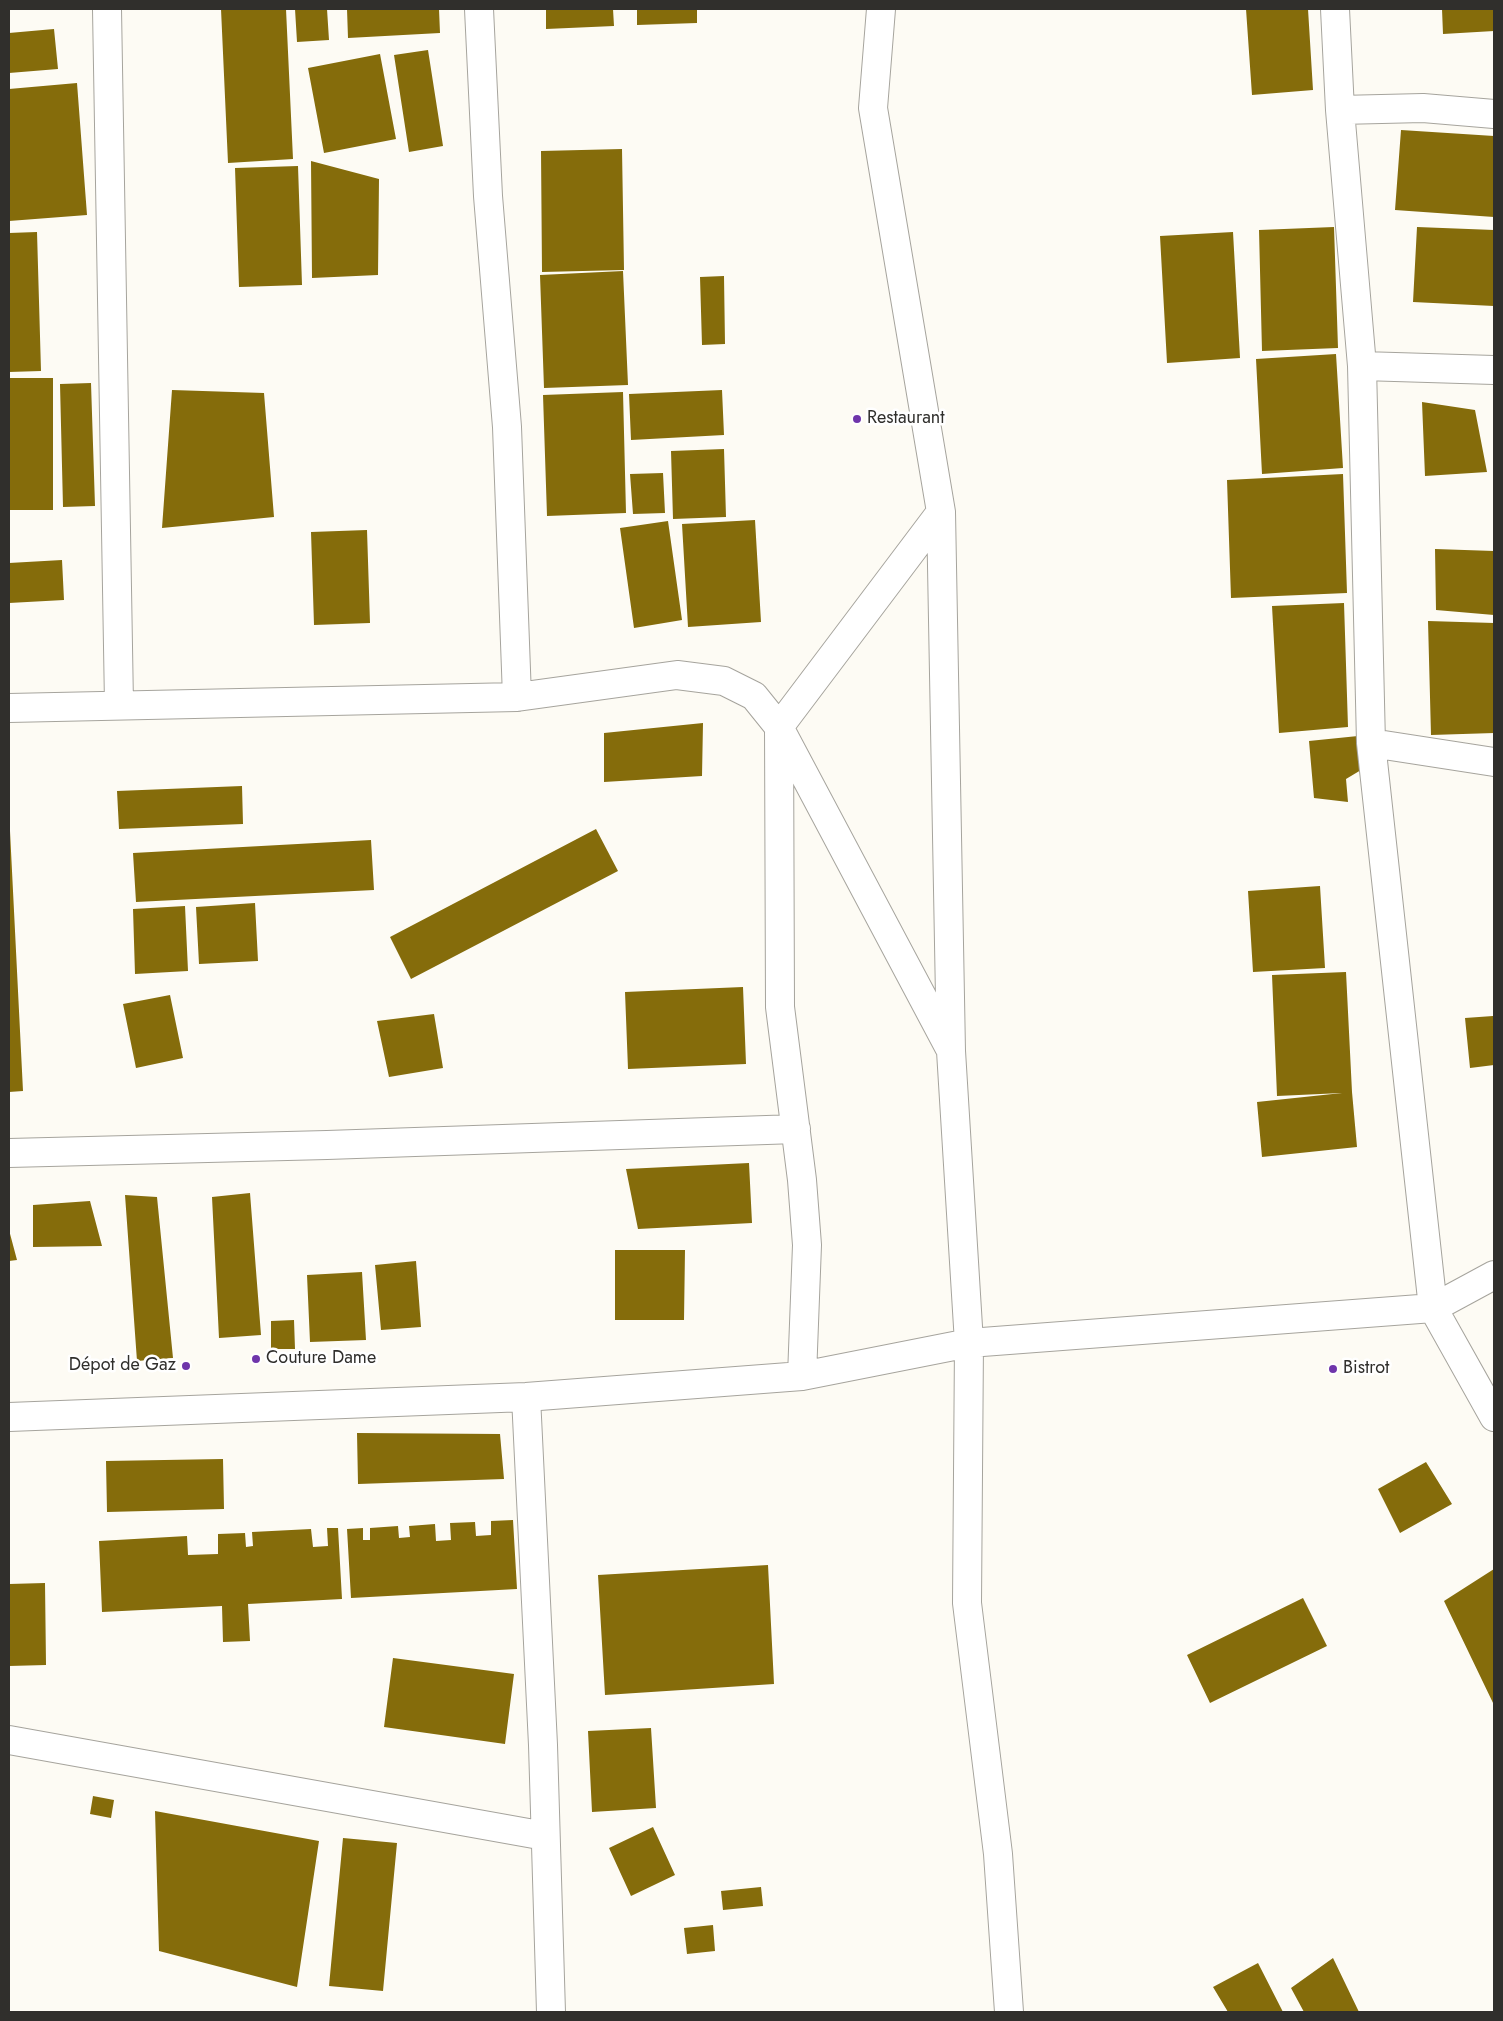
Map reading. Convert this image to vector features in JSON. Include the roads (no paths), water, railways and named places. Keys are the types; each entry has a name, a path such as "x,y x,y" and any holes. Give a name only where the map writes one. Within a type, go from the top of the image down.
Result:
{"street":[{"path":"107,9 118,704"},
{"path":"479,9 488,196 507,427 517,697"},
{"path":"881,9 873,108 941,512 951,1051 968,1342 967,1603 998,1854 1010,2012"},
{"path":"1335,9 1340,110 1362,366 1371,743 1433,1308 1494,1417"},
{"path":"1340,110 1423,108 1494,114"},
{"path":"1362,366 1494,370"},
{"path":"802,1376 807,1245 802,1180 780,1007 779,728 941,512"},
{"path":"9,708 118,704 517,697 677,675 724,681 754,696 779,728 951,1051"},
{"path":"1371,743 1494,762"},
{"path":"9,1153 796,1130"},
{"path":"9,1417 526,1397 802,1376 968,1342 1433,1308 1494,1275"},
{"path":"526,1397 543,1745 551,2012"},
{"path":"9,1740 545,1836"}],"place":[{"name":"Restaurant","path":"857,419"},
{"name":"Couture Dame","path":"256,1359"},
{"name":"Dépot de Gaz","path":"186,1366"},
{"name":"Bistrot","path":"1333,1369"}]}
